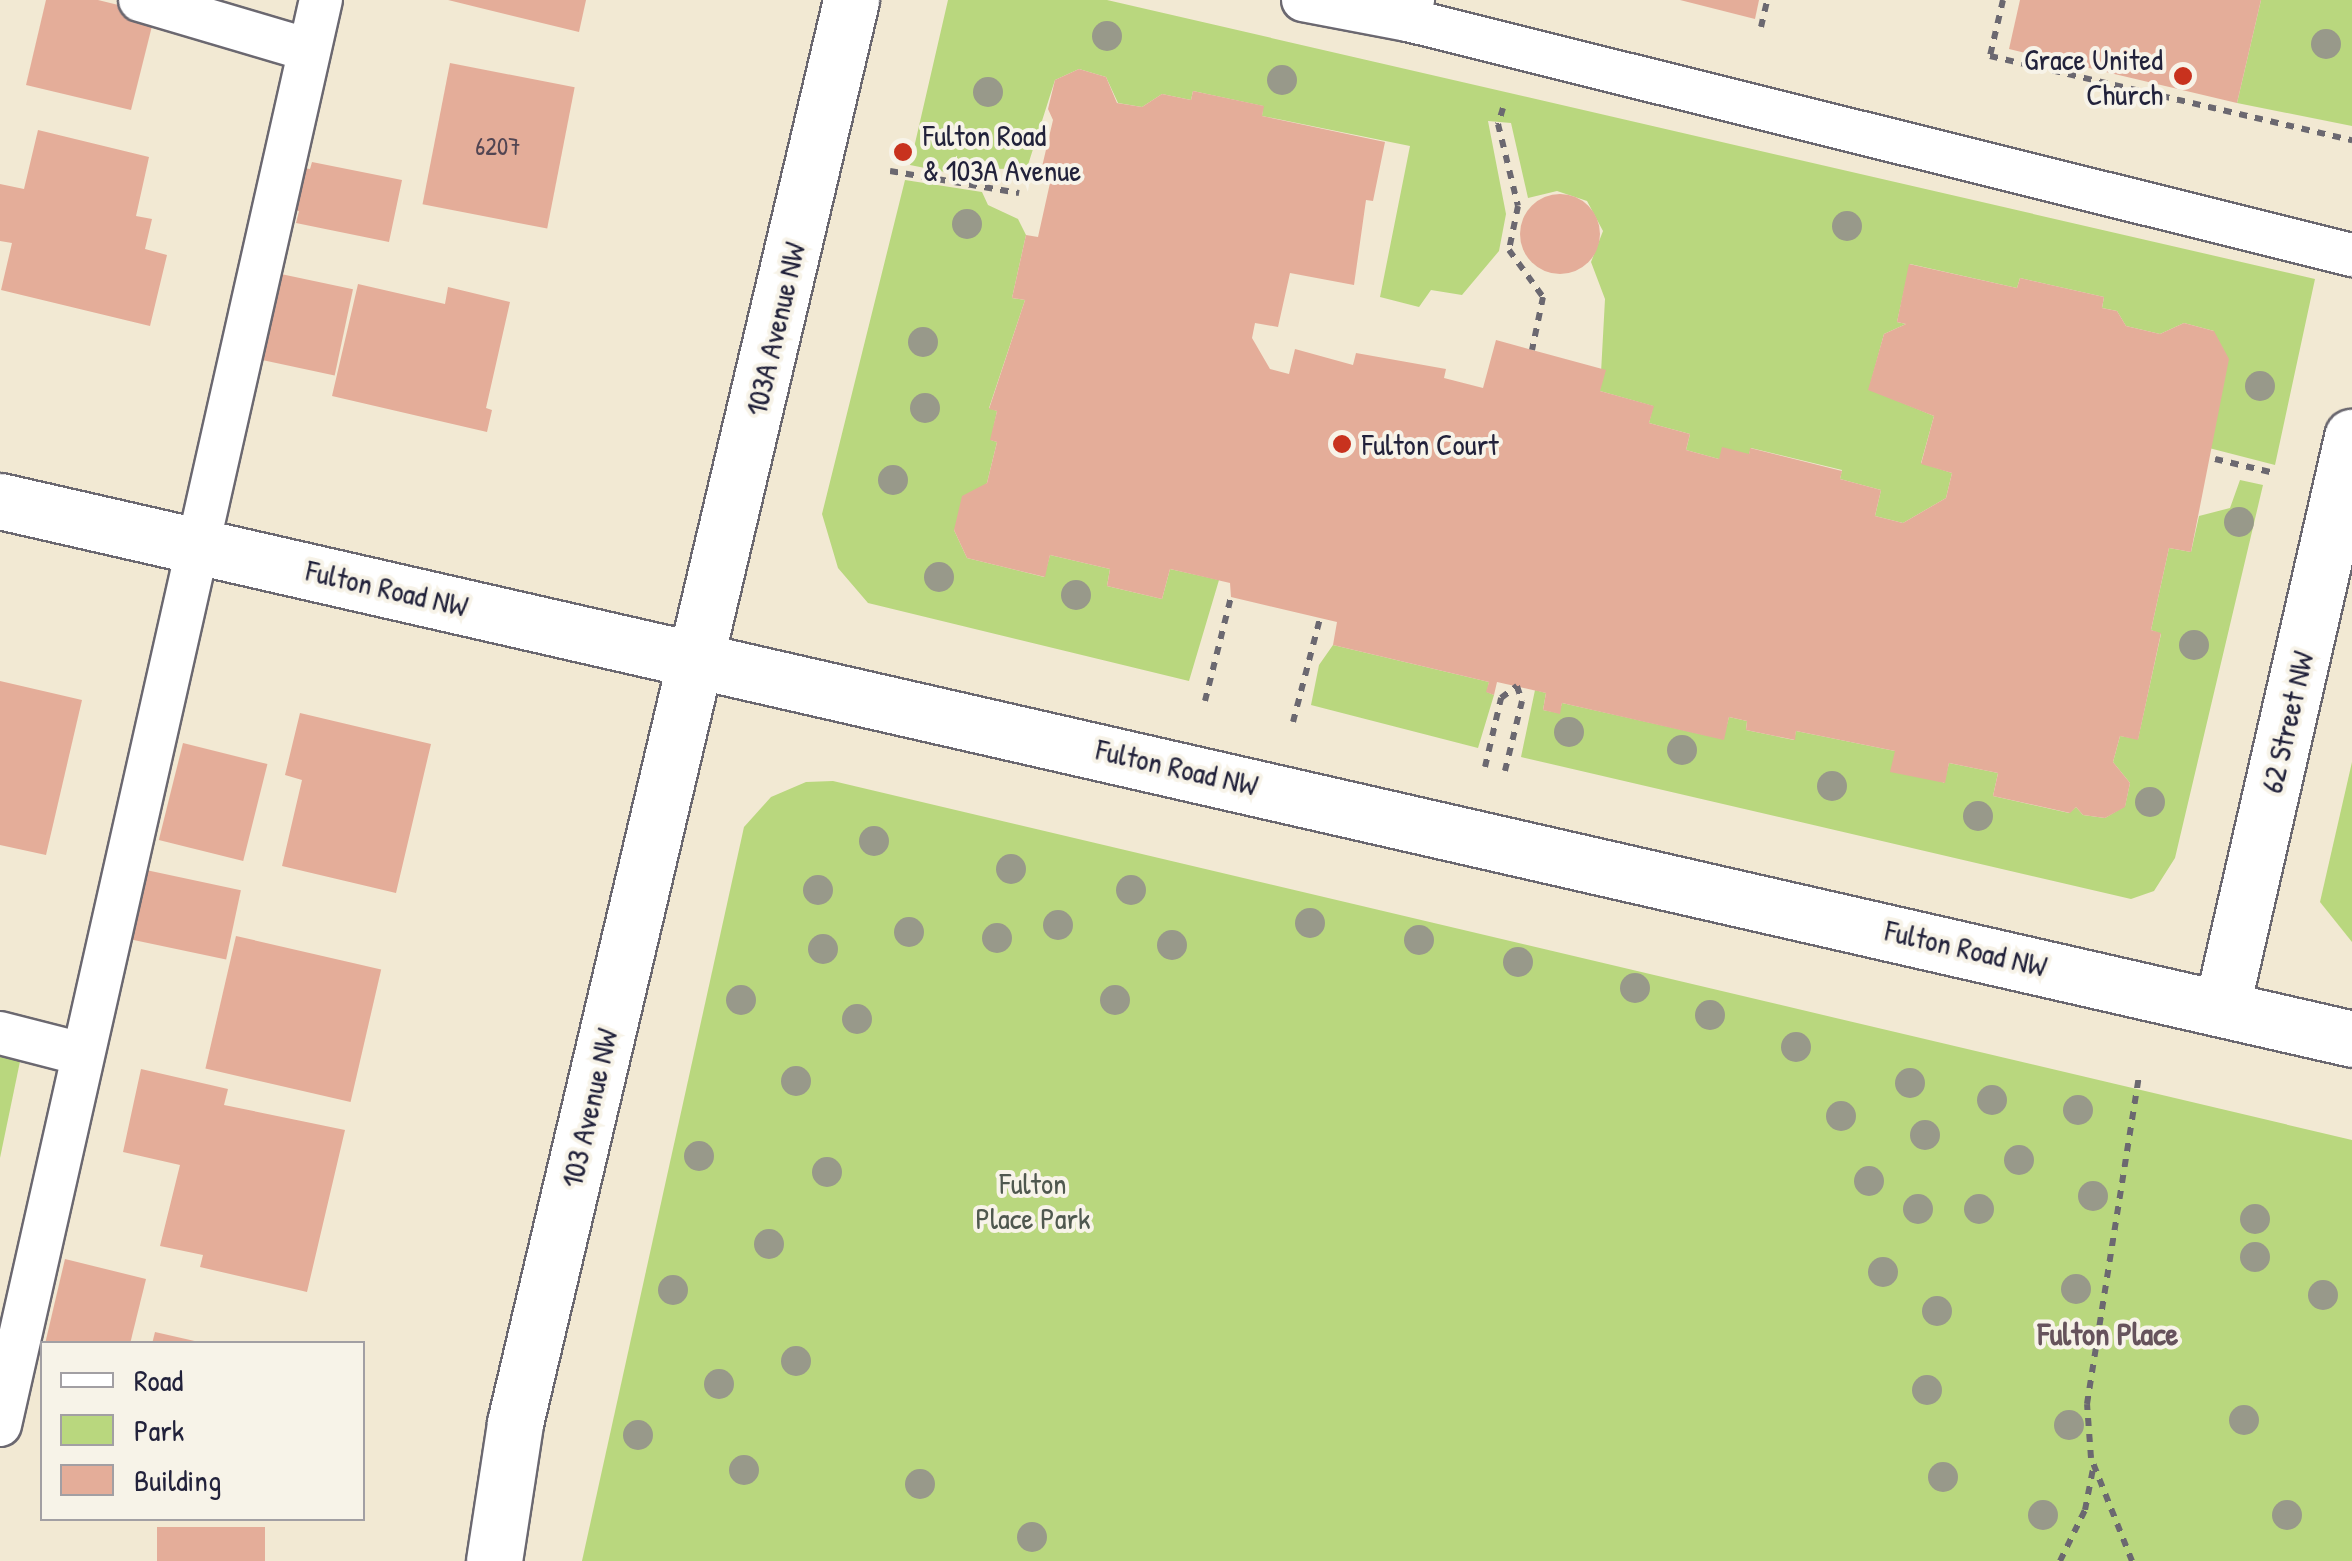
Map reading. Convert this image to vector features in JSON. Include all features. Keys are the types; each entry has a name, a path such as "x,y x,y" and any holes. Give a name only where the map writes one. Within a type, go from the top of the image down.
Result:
{"street":[{"name":"103A Avenue NW","path":"695,658 851,0"},
{"name":"62 Street NW","path":"2222,1006 2352,437"},
{"name":"Fulton Road NW","path":"0,501 2222,1006 2352,1040"},
{"name":"103 Avenue NW","path":"494,1561 515,1423 695,658"}],"lane":[{"path":"140,0 310,50"},
{"path":"0,1425 82,1054 202,547 321,0"},
{"path":"1302,0 1410,10 2352,255"},
{"path":"0,1033 82,1054"}],"path":[{"path":"1761,27 1767,0"},
{"path":"2003,0 1990,56 2352,140"},
{"path":"1508,92 1498,124 1518,206 1508,250 1543,298 1532,350"},
{"path":"890,171 1019,193"},
{"path":"2215,459 2280,474"},
{"path":"1205,702 1230,597"},
{"path":"1293,722 1320,618"},
{"path":"1485,766 1502,698 1517,686 1522,700 1505,771"},
{"path":"2132,1561 2094,1468 2087,1404 2139,1074"},
{"path":"2060,1561 2085,1510 2094,1468"}],"green space":[{"path":"948,0 1107,0 2315,279 2275,465 2209,448 2214,331 2184,323 2160,334 2126,326 2117,311 2102,308 2104,297 2020,278 2017,288 1910,264 1897,322 1906,324 1884,334 1869,389 1934,416 1921,463 1952,473 1946,498 1903,523 1875,516 1881,490 1840,479 1842,470 1751,448 1749,454 1719,459 1686,450 1690,434 1649,423 1653,406 1600,391 1605,299 1591,262 1603,231 1587,201 1557,191 1528,198 1511,123 1488,121 1506,214 1499,251 1462,295 1431,290 1419,307 1380,297 1410,146 1262,116 1263,106 1193,91 1191,100 1162,94 1142,107 1118,103 1106,77 1079,69 1055,80 1027,168 996,169 985,180 910,165"},
{"path":"2261,0 2352,0 2352,126 2237,103"},
{"path":"905,180 982,192 988,205 1018,219 1026,235 1012,298 1025,300 989,408 997,411 991,440 997,442 987,483 954,530 967,558 1044,577 1050,555 1110,569 1107,586 1162,599 1170,569 1219,580 1189,681 868,603 838,568 822,514"},
{"path":"2240,480 2263,485 2175,858 2154,891 2131,899 1521,757 1535,690 1546,693 1543,710 1559,713 1562,703 1723,739 1729,717 1747,721 1746,730 1794,740 1796,731 1895,751 1944,783 1949,763 1998,773 1993,796 2069,813 2076,807 2083,815 2105,818 2125,806 2130,783 2113,762 2120,736 2138,739 2161,634 2151,630 2169,548 2191,552 2199,516 2230,508"},
{"path":"1333,645 1489,682 1487,692 1494,695 1478,748 1311,705 1319,665"},
{"path":"2352,762 2352,942 2320,902"},
{"name":"Fulton Place Park","path":"833,781 2352,1140 2352,1561 582,1561 744,827 771,797 806,782"},
{"path":"0,1040 23,1047 0,1158"}],"building":[{"path":"46,0 98,0 155,14 131,110 26,85"},
{"path":"448,0 586,0 579,32"},
{"path":"1680,0 1759,0 1755,19"},
{"name":"Grace United Church","path":"2020,0 2261,0 2237,103 2009,49"},
{"path":"450,63 575,87 547,229 423,204"},
{"name":"Fulton Court","path":"1079,69 1106,77 1117,103 1142,107 1162,94 1191,100 1193,91 1264,106 1262,116 1385,142 1373,201 1366,200 1354,285 1290,273 1278,327 1255,323 1252,338 1270,369 1289,374 1295,349 1353,365 1356,353 1446,369 1444,378 1483,388 1496,340 1606,370 1600,391 1654,406 1649,423 1690,434 1686,450 1719,459 1722,447 1749,454 1750,448 1842,471 1840,479 1881,490 1875,516 1903,523 1946,498 1952,473 1921,464 1934,416 1868,390 1884,334 1906,324 1897,322 1909,264 2017,288 2020,278 2104,297 2102,308 2117,311 2126,326 2160,334 2184,323 2214,331 2229,359 2191,552 2169,548 2151,630 2161,633 2138,740 2120,736 2113,762 2130,783 2125,807 2105,818 2083,815 2076,807 2070,813 1993,796 1998,773 1949,763 1945,783 1890,772 1895,751 1796,731 1795,740 1746,730 1747,721 1729,717 1724,740 1562,703 1560,714 1543,710 1546,693 1497,682 1494,695 1486,692 1489,682 1333,645 1337,622 1231,597 1230,583 1170,569 1162,599 1107,586 1110,569 1050,555 1045,577 967,558 954,530 962,496 987,483 997,442 990,440 997,411 989,409 1025,300 1012,298 1026,235 1038,237 1052,174 1041,171 1053,120 1048,109 1055,80"},
{"path":"38,130 149,157 136,216 152,219 145,249 167,255 150,326 1,290 12,243 0,241 0,184 24,189"},
{"path":"312,162 402,180 389,242 296,223 299,211 283,208 292,166 310,169"},
{"path":"1552,194 1568,194 1589,205 1600,234 1589,263 1568,274 1552,274 1538,268 1526,256 1520,242 1520,226 1526,212 1538,200"},
{"path":"262,270 353,289 335,375 244,356"},
{"path":"358,284 445,304 448,287 510,302 486,408 492,410 487,432 332,396"},
{"path":"0,681 82,700 46,855 0,845"},
{"path":"300,713 431,744 396,893 282,866 302,780 285,775"},
{"path":"183,743 267,764 243,861 159,840"},
{"path":"146,870 241,890 226,960 131,939"},
{"path":"236,936 381,970 351,1102 205,1069"},
{"path":"141,1069 228,1089 224,1105 345,1130 307,1292 200,1267 203,1255 160,1246 180,1165 123,1152"},
{"path":"65,1259 146,1279 131,1341 46,1341"},
{"path":"155,1332 195,1341 153,1341"},
{"path":"157,1527 265,1527 265,1561 157,1561"}],"place":[{"name":"Grace United Church","path":"2183,76"},
{"name":"Fulton Road & 103A Avenue","path":"903,152"},
{"name":"Fulton Court","path":"1342,444"}],"district":[{"name":"Fulton Place","path":"2108,1334"}]}
